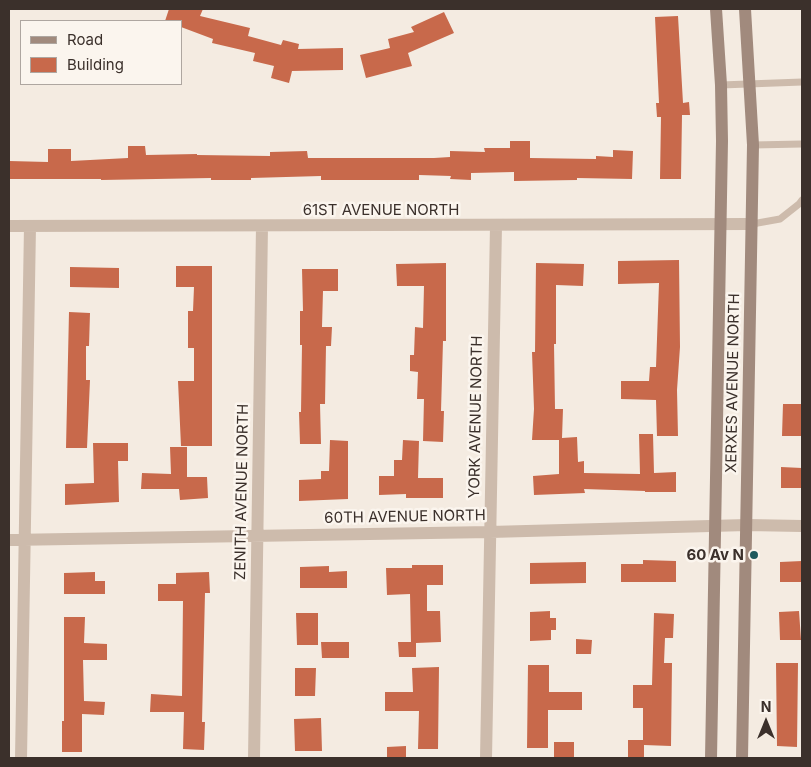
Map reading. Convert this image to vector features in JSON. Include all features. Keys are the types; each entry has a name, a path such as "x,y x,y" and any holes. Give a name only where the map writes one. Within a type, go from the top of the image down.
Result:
{"street":[{"name":"XERXES AVENUE NORTH","path":"711,758 722,141 721,84 716,9"},
{"name":"XERXES AVENUE NORTH","path":"742,758 753,145 746,9"},
{"name":"61ST AVENUE NORTH","path":"9,226 752,224"},
{"path":"21,758 30,226"},
{"name":"ZENITH AVENUE NORTH","path":"254,758 262,226"},
{"name":"YORK AVENUE NORTH","path":"486,758 496,226"},
{"name":"60TH AVENUE NORTH","path":"9,540 490,532 747,525 802,526"}],"lane":[{"path":"721,84 802,82"},
{"path":"753,145 802,144"},
{"path":"752,224 780,219 802,200"}],"building":[{"path":"169,9 203,9 200,16 250,28 248,36 281,45 283,40 299,44 298,49 343,48 343,70 292,71 289,83 271,78 274,66 253,61 255,53 212,43 213,39 182,27 182,20 165,20"},
{"path":"444,12 454,33 408,53 412,66 366,78 360,55 390,48 388,39 414,32 411,27"},
{"path":"678,16 683,103 689,102 690,115 682,115 681,179 660,179 661,117 657,117 656,103 659,103 655,17"},
{"path":"510,141 530,141 530,158 596,159 596,156 613,157 613,150 633,151 632,179 577,178 577,180 514,181 514,172 471,173 471,180 450,179 451,176 419,175 419,180 321,180 321,176 251,178 251,180 211,180 211,178 9,179 9,161 48,162 48,149 71,149 71,161 128,158 128,146 145,146 146,155 270,156 270,152 307,151 308,158 434,158 450,157 450,151 485,152 484,148 510,148"},
{"path":"679,260 678,436 657,436 656,400 621,399 621,381 649,381 650,367 656,367 659,283 618,284 618,261"},
{"path":"446,263 446,341 443,341 441,411 444,411 443,442 423,441 424,399 417,399 418,372 410,371 410,355 414,355 415,327 423,328 424,286 397,286 396,264"},
{"path":"536,263 584,264 583,286 556,285 556,344 554,344 555,409 563,409 562,438 577,437 578,462 584,461 584,473 640,474 639,434 653,434 654,473 676,472 676,492 584,489 585,493 534,495 533,476 559,474 559,440 532,440 534,409 532,352 535,352"},
{"path":"176,266 212,266 212,446 181,446 178,381 194,381 194,348 188,348 188,311 193,311 194,287 176,287"},
{"path":"70,267 119,268 119,288 70,287"},
{"path":"302,269 338,269 338,291 323,291 322,327 332,327 331,346 326,346 325,404 320,404 321,444 300,444 299,412 301,412 302,345 300,345 300,311 303,311"},
{"path":"69,312 90,313 89,346 86,346 86,380 90,380 87,448 66,448"},
{"path":"783,404 802,404 802,436 782,436"},
{"path":"330,440 348,441 348,499 299,501 299,480 321,479 321,471 329,471"},
{"path":"403,440 419,441 418,478 443,478 443,498 406,498 406,494 379,495 379,476 394,476 394,460 402,460"},
{"path":"93,443 128,443 128,461 118,461 119,502 65,505 65,484 94,483"},
{"path":"170,447 187,447 187,477 207,477 208,498 180,500 179,489 141,489 142,473 171,474"},
{"path":"781,467 802,468 802,488 781,488"},
{"path":"643,560 676,561 676,582 621,582 621,564 643,564"},
{"path":"802,561 802,582 780,582 780,562"},
{"path":"586,562 586,583 530,584 530,563"},
{"path":"412,565 443,565 443,585 427,585 427,611 440,611 441,642 416,643 416,657 399,657 398,642 411,642 410,594 387,595 386,568 412,568"},
{"path":"329,566 329,572 347,571 347,588 300,588 300,567"},
{"path":"95,572 95,581 105,581 105,594 64,594 64,573"},
{"path":"209,572 210,593 205,593 202,722 205,722 204,750 183,749 184,712 150,712 151,694 182,696 183,601 158,601 158,584 176,584 176,573"},
{"path":"550,611 550,618 556,618 556,630 551,630 551,640 530,641 530,612"},
{"path":"799,611 801,640 780,640 779,612"},
{"path":"296,613 318,613 318,645 297,645"},
{"path":"654,613 674,614 673,638 665,638 664,663 672,663 671,746 644,745 644,758 628,758 628,740 643,740 643,708 633,708 633,685 652,685"},
{"path":"64,617 85,617 84,643 107,644 107,660 83,660 84,701 105,702 104,715 82,714 82,752 62,752 62,721 64,721"},
{"path":"576,639 592,640 591,654 576,654"},
{"path":"321,642 349,642 349,658 322,658"},
{"path":"776,663 798,663 797,747 777,746"},
{"path":"528,665 549,665 549,692 582,692 582,710 548,710 548,748 527,748"},
{"path":"439,667 438,749 418,749 419,711 385,711 385,692 413,692 412,668"},
{"path":"295,668 316,668 315,696 295,696"},
{"path":"321,718 322,751 295,751 294,719"},
{"path":"554,742 574,742 574,758 554,758"},
{"path":"406,746 406,758 387,758 387,747"}],"place":[{"name":"60 Av N","path":"754,555"}]}
